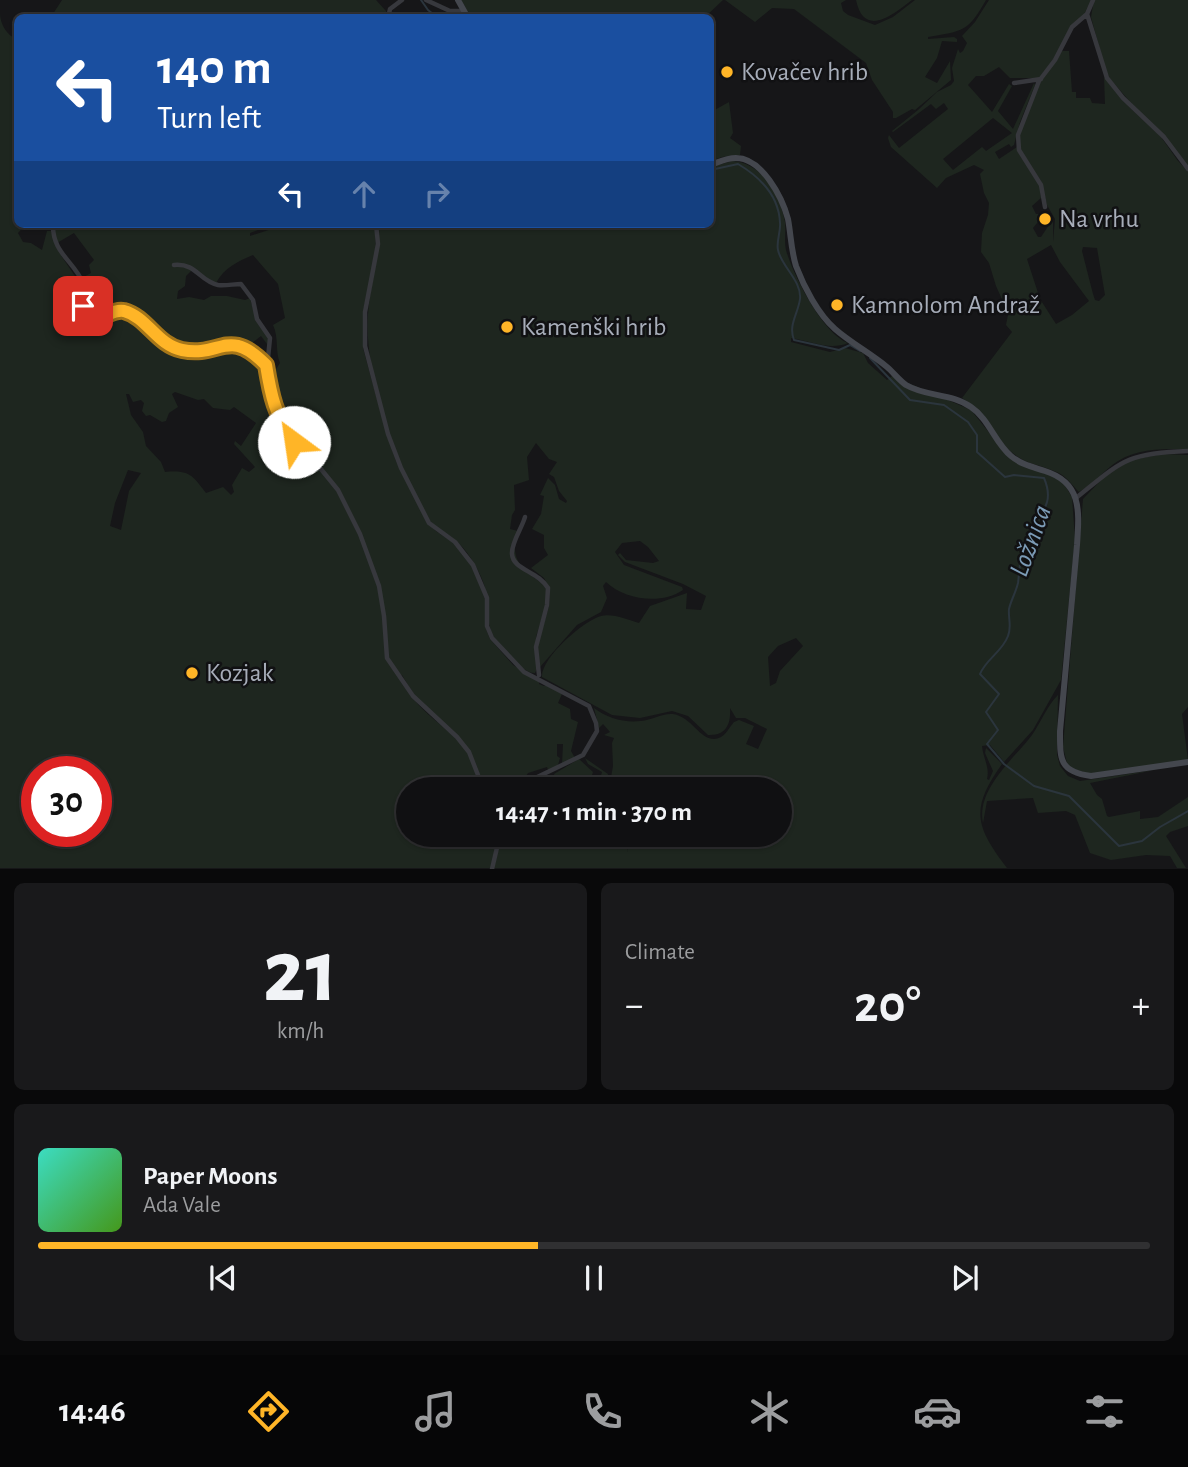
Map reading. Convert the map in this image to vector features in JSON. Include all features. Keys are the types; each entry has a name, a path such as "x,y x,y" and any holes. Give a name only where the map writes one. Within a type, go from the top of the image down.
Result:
{"street":[{"path":"389,14 395,4 402,0"},
{"path":"426,0 450,11 463,10"},
{"path":"458,0 466,14"},
{"path":"1045,207 1041,185 1019,150 1020,126 1041,79 1055,60 1072,27 1087,14 1093,0"},
{"path":"1087,14 1107,78 1123,98 1164,137 1188,169"},
{"path":"1014,83 1041,79"},
{"path":"714,163 739,158 751,163 772,182 788,219 797,267 814,300 832,326 907,385 951,398 973,408 1009,455 1021,463 1057,475 1069,485 1076,498 1079,514 1063,685 1060,758 1066,767 1075,775 1091,776 1188,762"},
{"path":"53,228 59,251 82,281 83,306 93,319 100,319 118,311 127,312 173,348 198,351 220,345 243,346 266,365 273,405 279,421 294,442 338,490 360,534 379,586 387,658 413,696 457,737 469,752 478,777"},
{"path":"376,228 378,244 365,312 365,346 388,434 401,468 429,523 455,541 473,565 487,598 487,626 492,638 524,672 589,706 596,723 597,731 583,755 537,777"},
{"path":"174,265 187,265 217,285 241,284 244,287 253,300 257,319 270,338 267,369"},
{"path":"1076,498 1111,469 1131,457 1188,451"},
{"path":"525,517 512,554 518,566 538,575 548,588 547,605 536,648 539,675"},
{"path":"492,869 497,847"}],"shaded area":[{"path":"62,0 376,0 386,11 386,14 53,14"},
{"path":"461,0 723,0 708,14 469,14"},
{"path":"725,0 846,0 841,3 843,11 875,25 893,17 915,0 986,0 974,18 963,28 928,37 957,39 957,42 942,41 937,58 925,77 937,83 950,61 951,80 915,110 893,118 893,112 872,80 866,63 794,9 772,8 755,22"},
{"path":"856,0 912,0 888,16 872,21 860,12"},
{"path":"989,0 1091,0 1084,15 1070,27 1054,59 1039,78 1010,78 999,67 984,76 976,76 968,85 992,112 1009,84 1012,86 998,111 1013,129 1034,83 1035,85 1014,145 1011,147 1009,144 995,152 999,159 1017,147 1040,186 1041,198 1032,206 1036,214 1042,217 1033,228 1038,237 1041,237 1053,219 1053,242 1055,219 1047,205 1041,181 1020,149 1019,134 1041,81 1062,51 1069,51 1072,92 1076,92 1076,98 1090,98 1092,103 1105,104 1104,77 1123,101 1161,137 1188,171 1188,449 1152,450 1126,457 1079,492 1062,475 1014,454 977,410 962,398 1012,332 1006,325 1008,315 989,263 981,252 989,203 980,174 984,170 974,165 946,178 937,188 891,147 888,138 889,135 899,148 948,109 944,103 936,109 931,104 892,131 937,92 951,85 954,81 952,68 958,49 960,53 967,43 962,36","holes":["993,118 1012,133 986,151 982,147 953,170 943,159","1051,245 1089,301 1056,324 1040,299 1027,259","1083,247 1097,248 1105,295 1099,301 1095,300"]},
{"path":"1094,0 1188,0 1188,167 1110,79 1091,17"},
{"path":"0,13 5,29 14,37 14,228 22,228 18,233 23,242 31,243 42,250 47,231 51,231 62,257 83,288 87,312 92,320 123,312 138,320 167,346 187,352 229,345 241,347 273,374 280,363 273,325 285,318 278,284 253,255 227,269 216,283 194,268 186,276 185,286 178,291 177,299 189,297 204,300 211,296 245,300 250,298 255,316 269,337 268,352 267,344 261,336 248,346 227,342 185,350 168,343 142,320 127,311 118,310 92,317 82,278 91,273 89,265 94,260 74,233 57,243 54,228 263,228 250,233 250,236 275,228 375,228 376,252 363,312 363,348 396,461 426,521 457,545 475,570 486,598 486,629 490,639 513,665 539,681 539,684 562,694 558,703 570,709 571,719 578,722 571,751 575,758 562,764 563,744 557,744 557,756 560,758 554,770 549,772 547,767 528,773 526,777 479,777 468,749 417,698 402,675 400,676 411,696 463,747 471,758 477,777 396,777 396,847 496,847 491,868 0,868","holes":["175,392 198,400 204,399 213,408 230,410 234,407 256,423 241,446 235,441 234,444 255,467 249,472 242,468 232,485 234,492 231,495 223,487 206,493 190,475 165,472 161,462 146,446 143,432 131,415 126,394 129,394 133,402 141,400 144,403 142,411 146,416 150,415 162,422 178,407 172,394","128,470 141,473 129,491 121,530 110,526 115,503"]},
{"path":"729,102 733,133 730,138 741,146 740,155 714,160 714,110"},
{"path":"732,161 743,163 761,174 774,191 783,212 786,250 802,288 829,328 848,343 827,346 791,338 791,342 830,352 845,348 863,353 868,363 887,380 892,376 971,410 1007,455 1056,478 1064,484 1072,497 1075,539 1061,680 1033,730 1004,762 990,745 982,746 988,770 987,779 989,780 993,771 985,753 986,748 1002,764 985,793 981,817 988,840 1007,868 494,868 499,847 627,847 628,852 627,847 792,847 792,777 611,777 614,738 604,735 610,732 603,724 599,728 594,708 610,717 628,721 673,714 685,719 704,736 714,739 723,735 739,720 754,726 746,744 758,749 767,729 745,718 736,718 730,708 730,719 724,731 708,735 688,716 672,711 640,718 612,715 542,677 548,660 555,651 574,632 593,619 610,615 639,623 650,606 687,593 686,609 701,610 706,596 683,584 625,562 618,555 620,553 626,560 653,563 659,561 640,541 622,543 615,552 624,565 682,587 683,590 664,598 643,598 623,593 606,582 603,586 607,598 601,612 577,625 540,667 537,648 549,606 550,589 544,578 531,568 548,555 544,548 544,535 532,529 541,514 544,496 540,495 548,478 555,485 559,499 566,503 567,501 559,491 554,477 549,474 557,462 549,459 536,443 527,457 529,480 514,485 515,510 510,529 518,531 515,551 520,564 546,587 547,601 536,637 537,669 535,673 530,672 517,664 494,637 489,625 486,592 471,558 429,520 401,465 385,423 373,377 368,333 379,228 714,228 714,166","holes":["796,638 803,646 780,671 776,683 770,686 768,657 778,646"]},
{"path":"1163,454 1188,455 1188,707 1182,714 1188,760 1089,774 1071,768 1063,747 1083,499 1105,476 1131,460"},
{"path":"1058,695 1057,755 1060,766 1068,776 1080,781 1155,770 1090,783 1102,799 1107,816 1140,811 1140,819 1158,817 1188,797 1188,826 1166,836 1186,868 1177,868 1170,856 1146,855 1111,860 1090,853 1075,815 1066,811 1038,813 1033,798 987,801 983,823 985,798 998,775 1032,735"},
{"path":"585,758 608,774 608,777 601,777 602,772 588,764"},
{"path":"579,759 593,772 592,775 596,777 555,777 554,774"}],"waterway":[{"name":"Ložnica","path":"421,0 433,14"},
{"name":"Ložnica","path":"714,170 738,164 761,181 776,204 780,223 778,250 800,292 792,329 794,340 839,350 850,345 860,351"},
{"name":"Ložnica","path":"870,358 910,400 944,405 968,422 977,435 977,452 1005,477 1014,475 1044,478 1047,503 1023,547 1018,583 1009,609 1008,636 980,674 999,694 986,712 998,730 987,744 1004,764 1034,786 1069,796 1119,846 1142,841 1188,811"}],"place":[{"name":"Kovačev hrib","path":"727,72"},
{"name":"Na vrhu","path":"1045,219"},
{"name":"Kamnolom Andraž","path":"837,305"},
{"name":"Kamenški hrib","path":"507,327"},
{"name":"Kozjak","path":"192,673"}],"route":[{"path":"83,306 93,319 100,319 118,311 127,312 160,340 184,351 212,349 231,344 243,346 266,365 273,405 279,421 294,442"}]}
